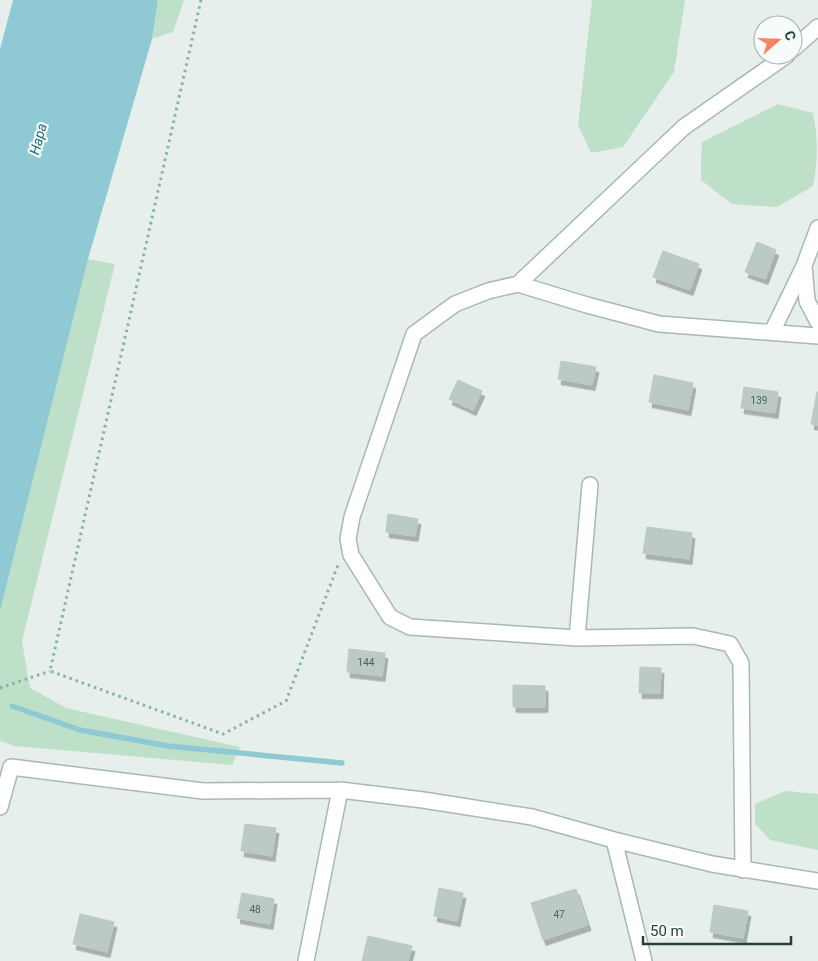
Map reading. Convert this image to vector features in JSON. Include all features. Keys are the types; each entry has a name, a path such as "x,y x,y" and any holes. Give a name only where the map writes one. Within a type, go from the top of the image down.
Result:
{"street":[{"path":"803,40 818,27"},
{"path":"518,284 684,127 773,65"},
{"path":"772,332 804,266 818,228"},
{"path":"804,266 808,301 818,322"},
{"path":"743,870 741,663 730,644 693,636 578,638 410,627 390,617 351,554 348,539 352,517 414,334 455,304 488,291 518,284 659,324 818,336"},
{"path":"578,638 590,485"},
{"path":"0,807 12,767 203,791 340,790 423,800 532,817 614,840 743,870 818,881"},
{"path":"306,961 340,790"},
{"path":"614,840 644,961"}],"path":[{"path":"50,671 201,0"},
{"path":"0,688 50,671 223,734 286,701 348,539"}],"green space":[{"path":"158,0 184,0 173,32 152,39"},
{"path":"592,0 685,0 674,72 623,147 591,153 578,125"},
{"path":"778,104 813,113 817,149 813,186 777,207 732,204 701,180 702,142"},
{"path":"88,259 115,264 22,641 30,688 66,708 240,747 232,765 15,746 0,741 0,611"},
{"path":"785,791 818,794 818,850 770,840 755,824 755,804"}],"water":[{"name":"Нара","path":"13,0 158,0 152,39 88,259 0,611 0,49"}],"building":[{"path":"757,242 776,250 765,279 745,272"},
{"path":"663,251 699,264 690,290 653,277"},
{"path":"561,361 596,367 592,385 558,379"},
{"path":"654,375 693,383 688,410 649,402"},
{"path":"458,380 482,391 473,410 449,399"},
{"path":"744,387 778,392 775,413 741,408"},
{"path":"818,392 818,425 811,424"},
{"path":"388,514 418,519 415,536 386,532"},
{"path":"647,527 692,533 689,559 643,553"},
{"path":"349,649 385,653 382,676 347,672"},
{"path":"640,667 661,668 660,693 639,693"},
{"path":"513,685 545,686 545,707 513,707"},
{"path":"245,824 276,828 272,856 241,851"},
{"path":"439,888 463,893 457,921 434,916"},
{"path":"576,889 588,925 543,940 531,903"},
{"path":"242,893 274,899 270,924 237,918"},
{"path":"714,905 748,911 743,938 710,932"},
{"path":"80,914 114,922 107,952 73,944"},
{"path":"368,936 412,946 408,961 362,961"}],"waterway":[{"path":"12,706 80,730 168,746 342,763"}]}
